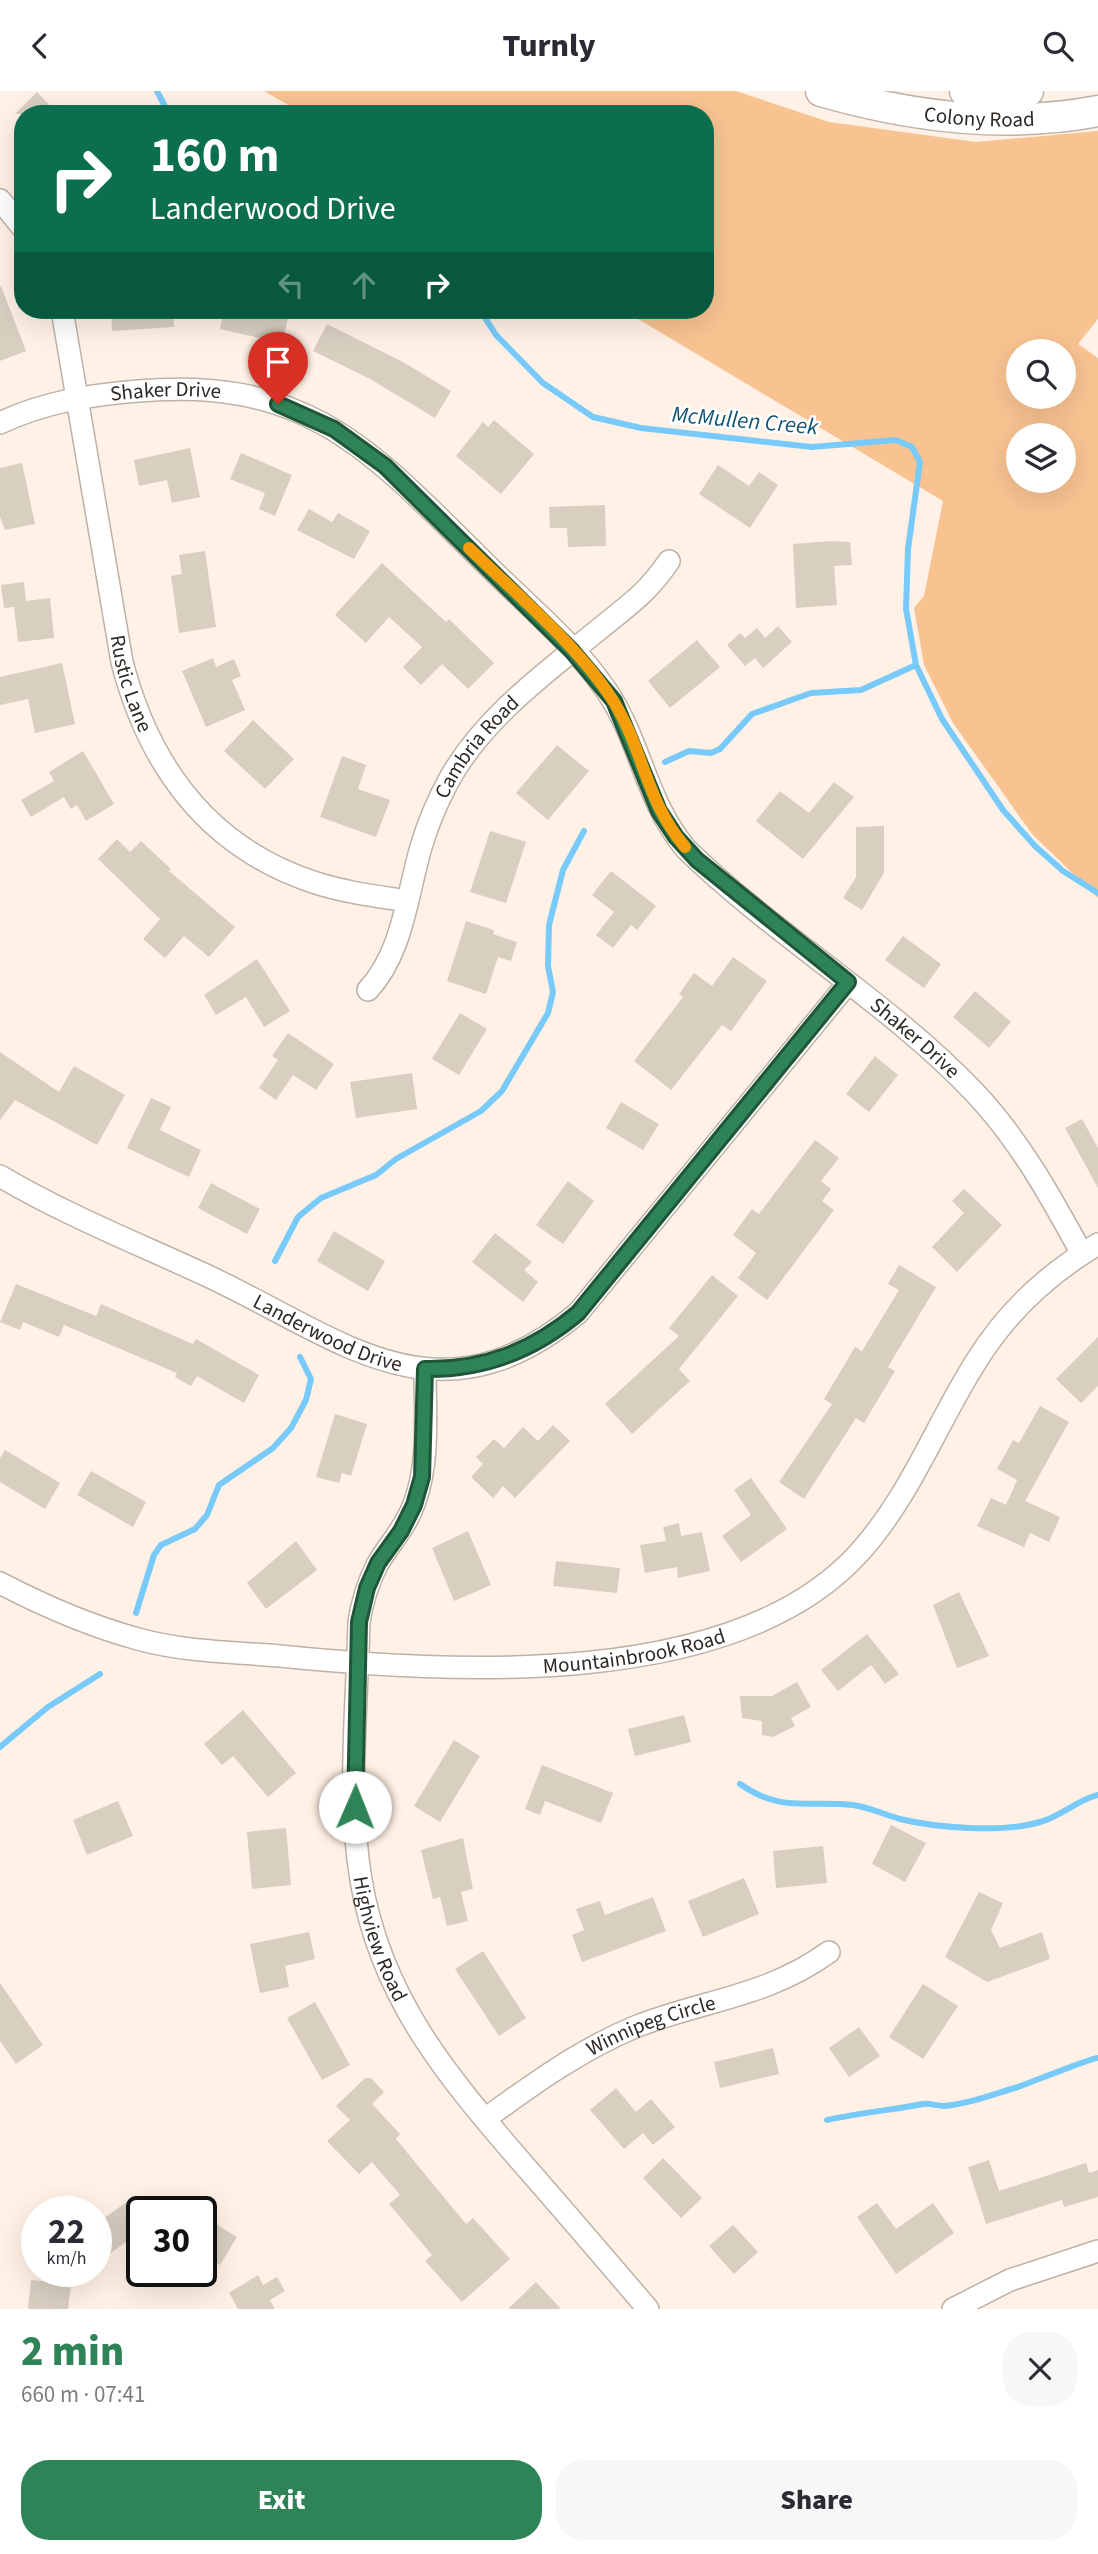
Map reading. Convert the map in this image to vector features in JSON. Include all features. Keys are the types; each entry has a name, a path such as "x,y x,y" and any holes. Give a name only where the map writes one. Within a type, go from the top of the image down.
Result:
{"main road":[{"name":"Colony Road","path":"821,91 871,105 956,119 1061,118 1098,111"},
{"name":"Colony Road","path":"965,91 1028,91"}],"street":[{"path":"0,200 14,217"},
{"name":"Rustic Lane","path":"64,319 122,662 139,719 172,779 221,831 285,871 352,892 407,901"},
{"name":"Shaker Drive","path":"0,423 33,409 79,397 198,388 268,401 316,419 352,440 385,466 604,686 623,716 653,798 681,843 936,1055 994,1115 1090,1249"},
{"name":"Cambria Road","path":"368,990 388,962 435,807 461,760 500,715 572,651 642,597 668,561"},
{"name":"Landerwood Drive","path":"0,1176 47,1204 246,1294 357,1353 425,1369 493,1361 543,1339 578,1313 848,982"},
{"name":"Mountainbrook Road","path":"0,1583 86,1623 140,1640 189,1650 358,1665 481,1668 614,1658 697,1643 748,1627 794,1604 826,1582 856,1556 882,1527 912,1482 985,1348 1005,1321 1037,1288 1090,1249"},
{"name":"Highview Road","path":"425,1369 422,1477 414,1505 401,1531 378,1563 367,1588 359,1622 356,1832 361,1881 388,1975 410,2019 433,2056 649,2309"},
{"name":"Winnipeg Circle","path":"485,2119 561,2065 606,2041 657,2020 764,1988 804,1970 829,1952"},
{"path":"953,2309 1010,2280 1098,2251"}],"shaded area":[{"path":"264,91 736,91 829,122 976,142 1098,131 1098,319 1078,344 1098,358 1098,898 1032,834 953,723 924,665 914,608 924,596 943,501 638,319 714,319 714,105 288,105"}],"building":[{"path":"37,92 49,105 24,105"},
{"path":"0,287 26,351 0,361"},
{"path":"111,319 174,319 174,327 112,331"},
{"path":"222,319 288,319 282,343 220,329"},
{"path":"327,324 403,362 451,391 435,418 370,379 313,351"},
{"path":"494,420 534,454 501,494 456,456 483,422 488,427"},
{"path":"190,448 200,497 172,503 167,480 139,486 134,460"},
{"path":"241,453 292,475 275,516 259,509 265,493 230,479"},
{"path":"22,463 35,524 5,530 0,517 0,468"},
{"path":"718,465 749,486 759,472 778,485 750,528 699,494"},
{"path":"605,505 606,546 568,547 567,528 550,528 549,507"},
{"path":"309,509 332,522 338,513 370,531 354,559 297,530"},
{"path":"850,542 852,565 834,566 837,605 796,608 793,544"},
{"path":"205,551 216,627 179,633 171,576 182,574 179,555"},
{"path":"382,563 446,622 449,619 494,663 468,689 442,664 421,685 403,667 422,647 389,617 366,643 335,615"},
{"path":"24,582 26,601 50,598 54,638 18,642 14,607 4,608 1,585"},
{"path":"778,626 792,642 763,668 755,658 745,666 727,645 740,633 745,638 757,628 765,638"},
{"path":"697,640 720,667 670,708 648,681"},
{"path":"213,658 216,667 234,659 241,676 232,680 245,710 206,727 182,671"},
{"path":"62,663 75,724 35,733 28,699 0,705 0,677"},
{"path":"253,720 294,759 265,789 224,751"},
{"path":"557,745 589,771 548,820 516,793"},
{"path":"83,751 114,804 86,821 77,805 71,809 64,797 31,817 21,800 54,781 49,772"},
{"path":"342,756 366,765 358,789 390,800 376,837 320,817"},
{"path":"834,782 854,797 803,859 756,821 780,791 809,813"},
{"path":"884,826 884,873 862,910 843,898 856,877 856,827"},
{"path":"490,831 526,842 506,903 470,892"},
{"path":"117,839 130,852 141,841 171,869 169,871 235,927 209,957 184,936 165,958 143,939 160,919 98,859"},
{"path":"611,871 656,906 637,930 631,925 613,948 596,935 614,912 592,895"},
{"path":"466,921 494,930 493,934 517,942 511,961 498,957 486,994 447,981"},
{"path":"903,936 941,964 924,988 885,960"},
{"path":"733,957 767,981 731,1031 722,1025 671,1090 634,1061 683,997 679,994 694,973 712,986"},
{"path":"257,959 290,1011 264,1027 246,997 216,1015 204,995"},
{"path":"975,991 1011,1022 989,1048 953,1017"},
{"path":"460,1013 487,1029 459,1075 432,1059"},
{"path":"288,1033 334,1064 316,1090 293,1075 276,1100 259,1088 278,1060 272,1056"},
{"path":"0,1052 59,1092 74,1066 125,1095 97,1145 15,1100 0,1120"},
{"path":"875,1056 898,1075 869,1112 846,1094"},
{"path":"412,1073 417,1109 356,1118 350,1082"},
{"path":"151,1098 171,1107 160,1130 201,1150 189,1177 127,1148"},
{"path":"621,1102 659,1124 643,1150 606,1128"},
{"path":"1082,1119 1098,1148 1098,1188 1065,1128"},
{"path":"815,1140 839,1158 821,1181 831,1189 822,1201 834,1210 767,1300 738,1278 756,1253 733,1235 752,1209 759,1214"},
{"path":"568,1181 594,1201 563,1244 536,1225"},
{"path":"211,1183 260,1209 247,1234 198,1208"},
{"path":"964,1189 1002,1225 957,1272 932,1247 964,1213 952,1201"},
{"path":"334,1231 385,1261 368,1291 317,1261"},
{"path":"495,1233 532,1262 524,1270 538,1282 523,1302 472,1262"},
{"path":"899,1265 936,1287 888,1367 895,1371 864,1423 856,1418 804,1499 779,1482 832,1404 824,1399 855,1347 862,1351 899,1290 888,1284"},
{"path":"712,1275 738,1296 679,1369 690,1381 632,1434 605,1404 679,1336 669,1328"},
{"path":"16,1284 96,1316 101,1304 193,1344 196,1339 259,1375 244,1403 197,1376 191,1386 175,1377 177,1373 64,1325 59,1337 23,1322 20,1330 0,1322"},
{"path":"1098,1337 1098,1386 1081,1403 1056,1379"},
{"path":"1040,1406 1069,1422 1025,1501 1060,1517 1049,1542 1030,1533 1024,1547 977,1526 991,1498 1006,1505 1017,1480 997,1469 1013,1440 1019,1443"},
{"path":"335,1414 367,1424 351,1476 342,1473 339,1483 316,1477"},
{"path":"553,1425 570,1441 515,1498 503,1486 493,1498 471,1477 483,1464 476,1457 494,1439 504,1448 523,1427 538,1441"},
{"path":"5,1450 60,1483 45,1509 0,1482 0,1458"},
{"path":"91,1471 146,1502 133,1527 77,1495"},
{"path":"751,1478 787,1529 741,1562 722,1536 751,1515 734,1490"},
{"path":"679,1523 681,1536 702,1532 710,1571 678,1578 677,1567 645,1573 640,1545 666,1541 663,1527"},
{"path":"468,1531 491,1585 454,1601 432,1548"},
{"path":"296,1541 317,1570 266,1609 247,1583"},
{"path":"556,1561 620,1568 617,1593 553,1586"},
{"path":"959,1592 989,1656 957,1668 933,1605"},
{"path":"867,1634 899,1674 885,1684 871,1665 838,1691 821,1670"},
{"path":"797,1682 811,1707 791,1718 795,1726 773,1737 762,1735 762,1721 742,1718 740,1696 772,1696"},
{"path":"243,1710 296,1773 268,1797 233,1756 222,1765 204,1744"},
{"path":"684,1715 691,1742 635,1756 628,1729"},
{"path":"454,1740 480,1756 440,1822 414,1806"},
{"path":"542,1765 613,1793 601,1823 545,1801 540,1815 525,1809"},
{"path":"118,1801 133,1836 87,1855 73,1820"},
{"path":"891,1825 926,1843 905,1882 872,1864"},
{"path":"286,1828 291,1885 252,1889 247,1832"},
{"path":"463,1838 473,1889 461,1892 468,1921 447,1926 440,1897 433,1899 421,1850"},
{"path":"823,1846 827,1883 776,1888 773,1851"},
{"path":"744,1878 759,1914 703,1937 688,1901"},
{"path":"979,1892 1003,1903 991,1930 1000,1948 1042,1932 1050,1959 987,1982 945,1957"},
{"path":"653,1897 666,1931 582,1962 572,1935 584,1930 576,1909 600,1901 605,1915"},
{"path":"309,1932 315,1959 285,1966 289,1987 260,1993 250,1944"},
{"path":"483,1951 526,2018 499,2036 455,1969"},
{"path":"0,1983 43,2045 16,2064 0,2041"},
{"path":"923,1984 958,2006 923,2059 889,2037"},
{"path":"315,2002 350,2065 322,2080 287,2018"},
{"path":"859,2027 880,2056 849,2077 829,2048"},
{"path":"773,2048 779,2074 720,2088 714,2062"},
{"path":"365,2078 371,2078 384,2092 372,2104 400,2134 396,2139 466,2224 473,2218 510,2259 462,2302 425,2261 432,2255 389,2204 400,2195 372,2162 359,2174 327,2141 350,2120 336,2106"},
{"path":"616,2088 636,2112 651,2099 675,2127 653,2145 643,2133 624,2149 590,2110"},
{"path":"663,2158 702,2198 681,2218 643,2178"},
{"path":"989,2160 999,2191 1086,2163 1089,2173 1098,2170 1098,2197 1064,2207 1062,2200 986,2224 968,2167"},
{"path":"126,2202 126,2242 112,2252 112,2212"},
{"path":"877,2203 896,2229 933,2203 954,2233 896,2274 857,2217"},
{"path":"217,2225 237,2237 220,2265 217,2263"},
{"path":"733,2225 758,2252 734,2274 709,2246"},
{"path":"258,2275 263,2285 277,2277 285,2291 270,2300 275,2309 238,2309 229,2293"},
{"path":"536,2282 561,2309 508,2309"},
{"path":"30,2287 71,2287 68,2309 28,2309"}],"waterway":[{"name":"McMullen Creek","path":"157,91 164,105"},
{"name":"McMullen Creek","path":"486,319 496,335 543,383 593,417 641,428 812,447 896,440 912,447 920,462 908,549 906,609 916,665 942,719 1003,810 1035,846 1063,871 1098,893"},
{"path":"665,762 689,751 711,753 720,749 752,714 811,693 861,690 916,665"},
{"path":"275,1261 298,1217 321,1198 376,1175 396,1159 481,1111 502,1091 548,1013 553,992 548,966 549,925 563,870 584,831"},
{"path":"136,1613 154,1555 161,1545 195,1529 207,1515 219,1485 273,1448 291,1428 306,1400 311,1379 300,1357"},
{"path":"0,1747 48,1707 100,1674"},
{"path":"740,1784 755,1793 782,1802 853,1805 915,1822 970,1828 1008,1827 1040,1822 1098,1795"},
{"path":"827,2120 923,2104 944,2106 963,2103 1018,2087 1098,2058"}],"slow traffic":[{"path":"469,548 604,686 623,716 653,798 667,824 685,847"}],"route":[{"path":"278,404 316,419 369,452 542,620 604,686 614,701 623,716 653,798 667,824 686,849 848,982 578,1313 553,1334 524,1350 477,1366 425,1369 425,1449 422,1477 414,1505 401,1531 378,1563 367,1588 359,1622 355,1807"}]}
